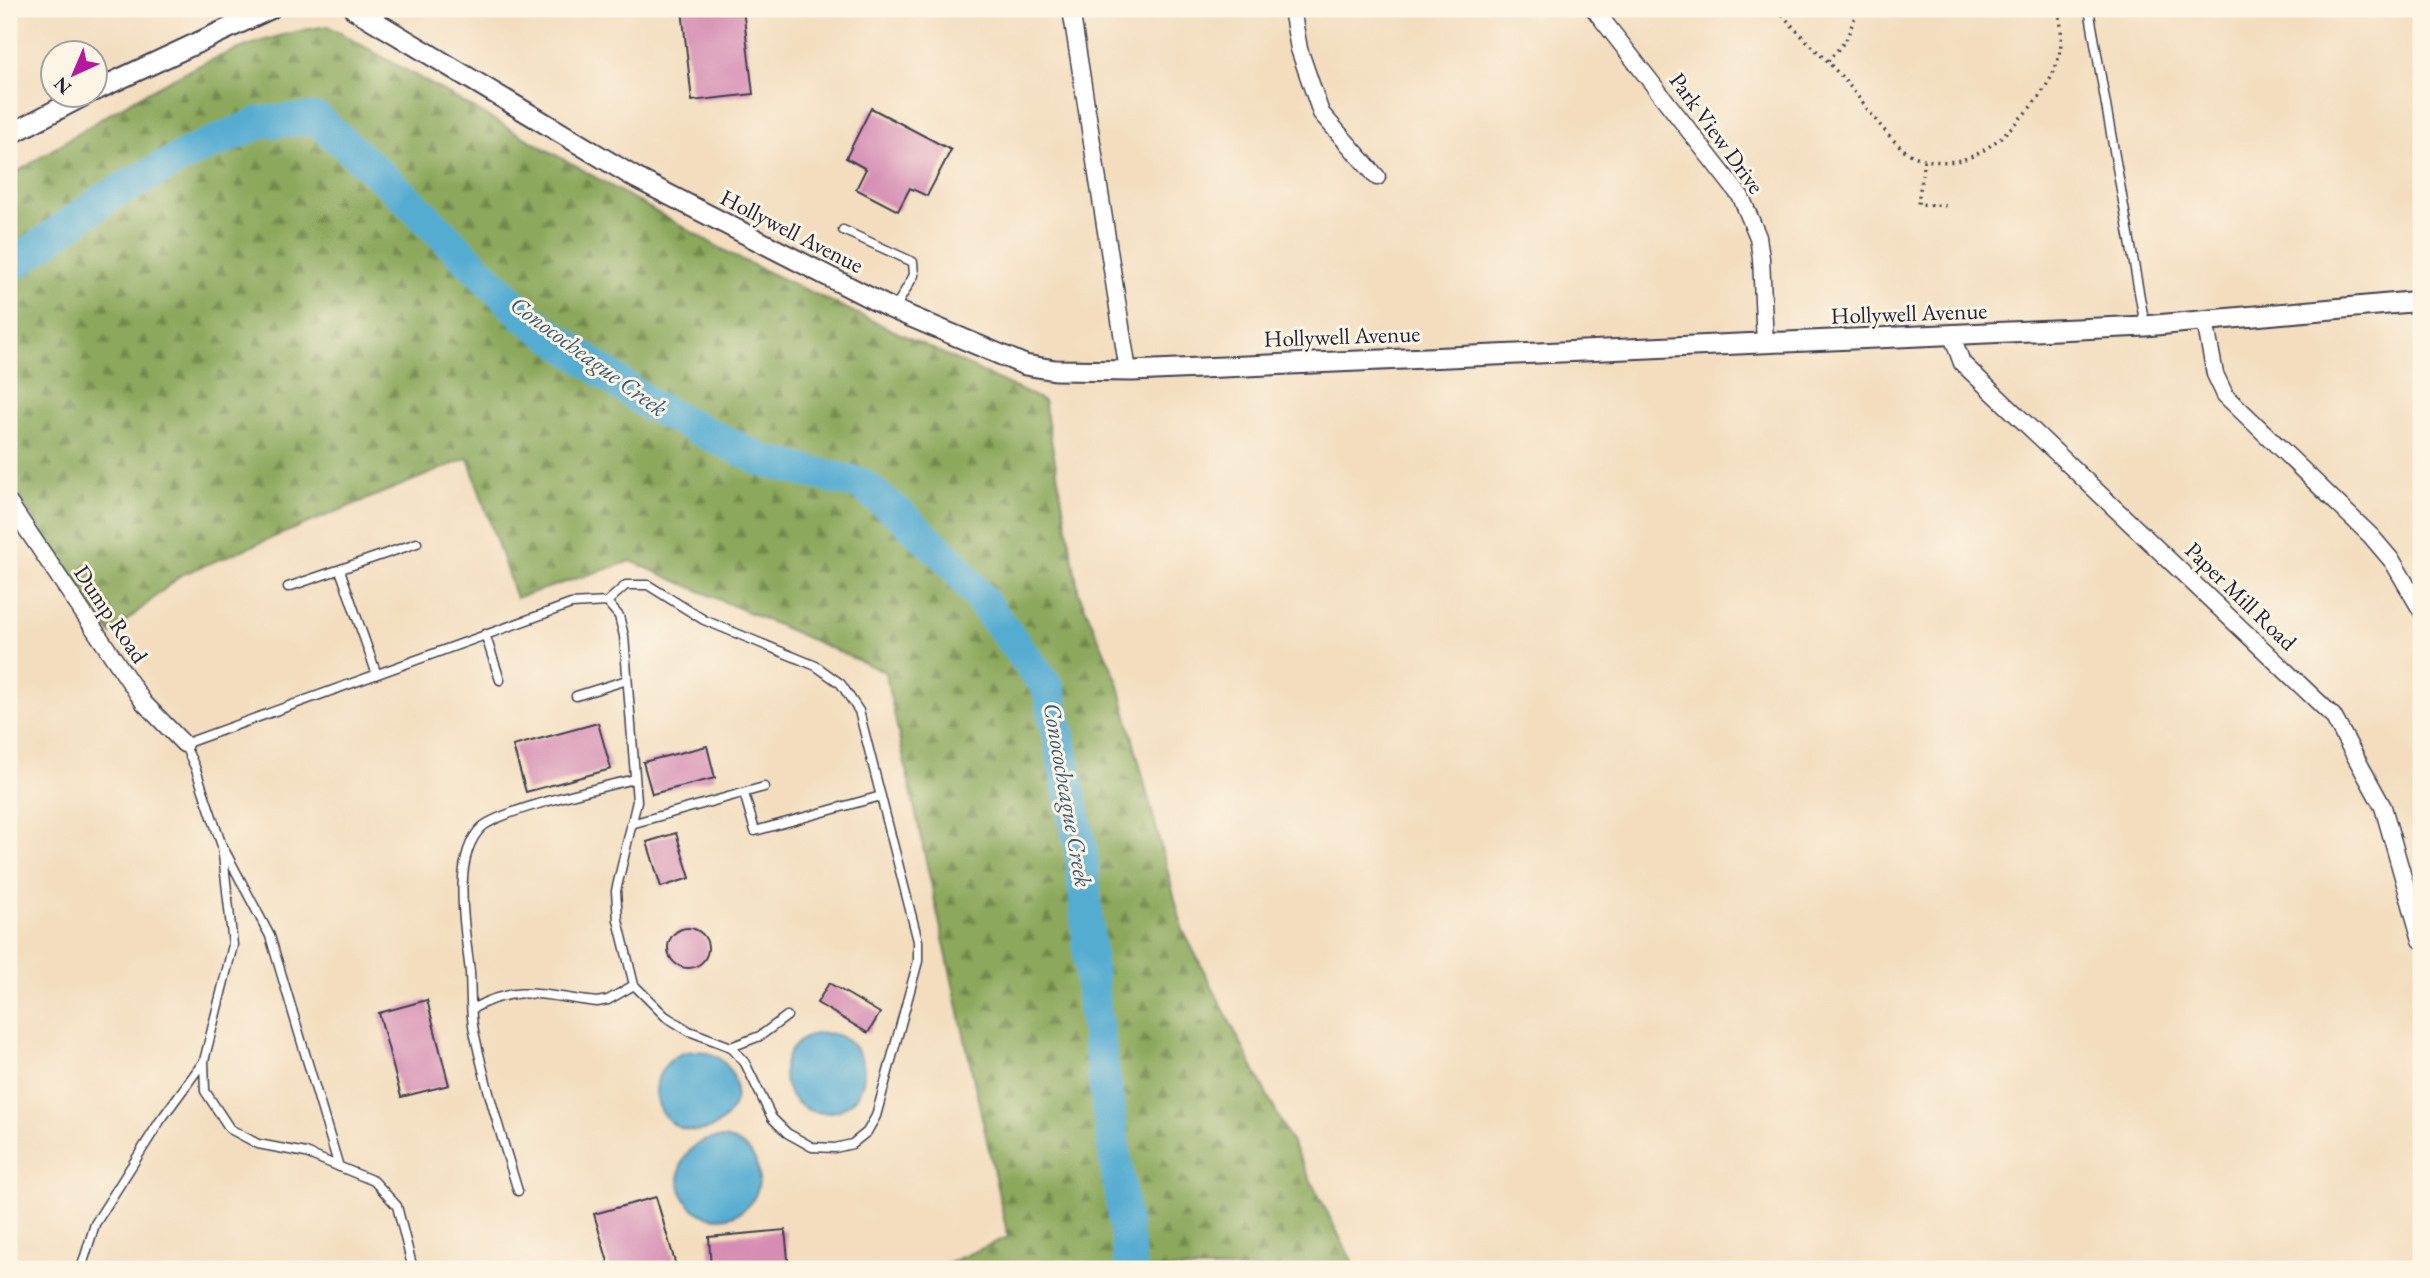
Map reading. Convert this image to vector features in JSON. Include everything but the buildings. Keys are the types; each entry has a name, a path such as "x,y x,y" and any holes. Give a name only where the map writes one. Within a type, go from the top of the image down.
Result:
{"street":[{"path":"108,84 270,9"},
{"name":"Hollywell Avenue","path":"354,9 636,178 894,310 1025,365 1055,370 1128,371 1952,336 2145,326 2421,301"},
{"path":"1071,9 1128,371"},
{"path":"1292,9 1299,49 1321,113 1377,177"},
{"name":"Park View Drive","path":"1594,9 1741,197 1758,237 1765,344"},
{"path":"9,135 60,108"},
{"path":"2205,321 2215,374 2234,406 2371,536 2393,562 2421,610"},
{"name":"Paper Mill Road","path":"1952,336 1962,363 2333,716 2383,807 2421,940"},
{"name":"Dump Road","path":"9,503 144,703 184,744"}],"lane":[{"path":"2089,9 2145,326"},
{"path":"843,230 913,262 914,275 894,310"},
{"path":"288,587 418,543"},
{"path":"340,570 376,673"},
{"path":"339,1167 270,936 222,846 195,767 184,744 571,604 607,602 625,585 648,585 704,620 824,672 841,684 859,711 918,941 918,961 876,1116 867,1132 852,1144 835,1148 812,1147 787,1133 772,1118 745,1063 731,1046 689,1031 664,1016 634,985 618,920 617,891 637,801 620,616 607,602"},
{"path":"485,634 500,680"},
{"path":"576,696 627,680"},
{"path":"518,1191 485,1082 472,1009 463,906 464,870 469,846 482,827 503,816 634,779"},
{"path":"631,824 764,787"},
{"path":"744,793 755,831 881,796"},
{"path":"222,846 233,945 204,1061 205,1091 230,1129 258,1144 306,1153 373,1181 397,1206 413,1269"},
{"path":"472,1009 492,997 514,992 597,1002 608,1000 634,985"},
{"path":"731,1046 760,1036 787,1016"},
{"path":"80,1269 95,1224 160,1121 204,1061"}],"path":[{"path":"1778,9 1828,61 1904,150 1924,160 1944,163 1976,157 1997,142 2037,99 2051,80 2061,57 2062,27 2058,9"},
{"path":"1828,61 1846,40 1857,9"},
{"path":"1924,160 1918,204 1950,206"}],"green space":[{"path":"328,26 738,258 1044,401 1079,594 1118,682 1183,930 1356,1269 935,1269 1008,1237 885,672 631,561 516,598 468,458 181,575 111,634 9,482 9,177 123,106 201,64 284,35"}],"water":[{"path":"824,1033 839,1036 852,1045 861,1058 864,1073 861,1088 852,1101 839,1110 824,1113 809,1110 796,1101 787,1088 784,1073 787,1058 796,1045 809,1036"},
{"path":"696,1051 711,1054 724,1063 733,1076 736,1091 733,1106 724,1119 711,1128 696,1131 681,1128 668,1119 659,1106 656,1091 659,1076 668,1063 681,1054"},
{"path":"711,1138 727,1138 748,1149 759,1170 759,1186 748,1207 727,1218 711,1218 697,1212 685,1200 679,1186 679,1170 685,1156 697,1144"}],"waterway":[{"name":"Conococheague Creek","path":"9,268 106,198 194,151 262,122 317,119 408,200 526,317 650,405 764,461 861,484 902,516 954,564 1049,689 1081,849 1093,999 1131,1269"}]}
